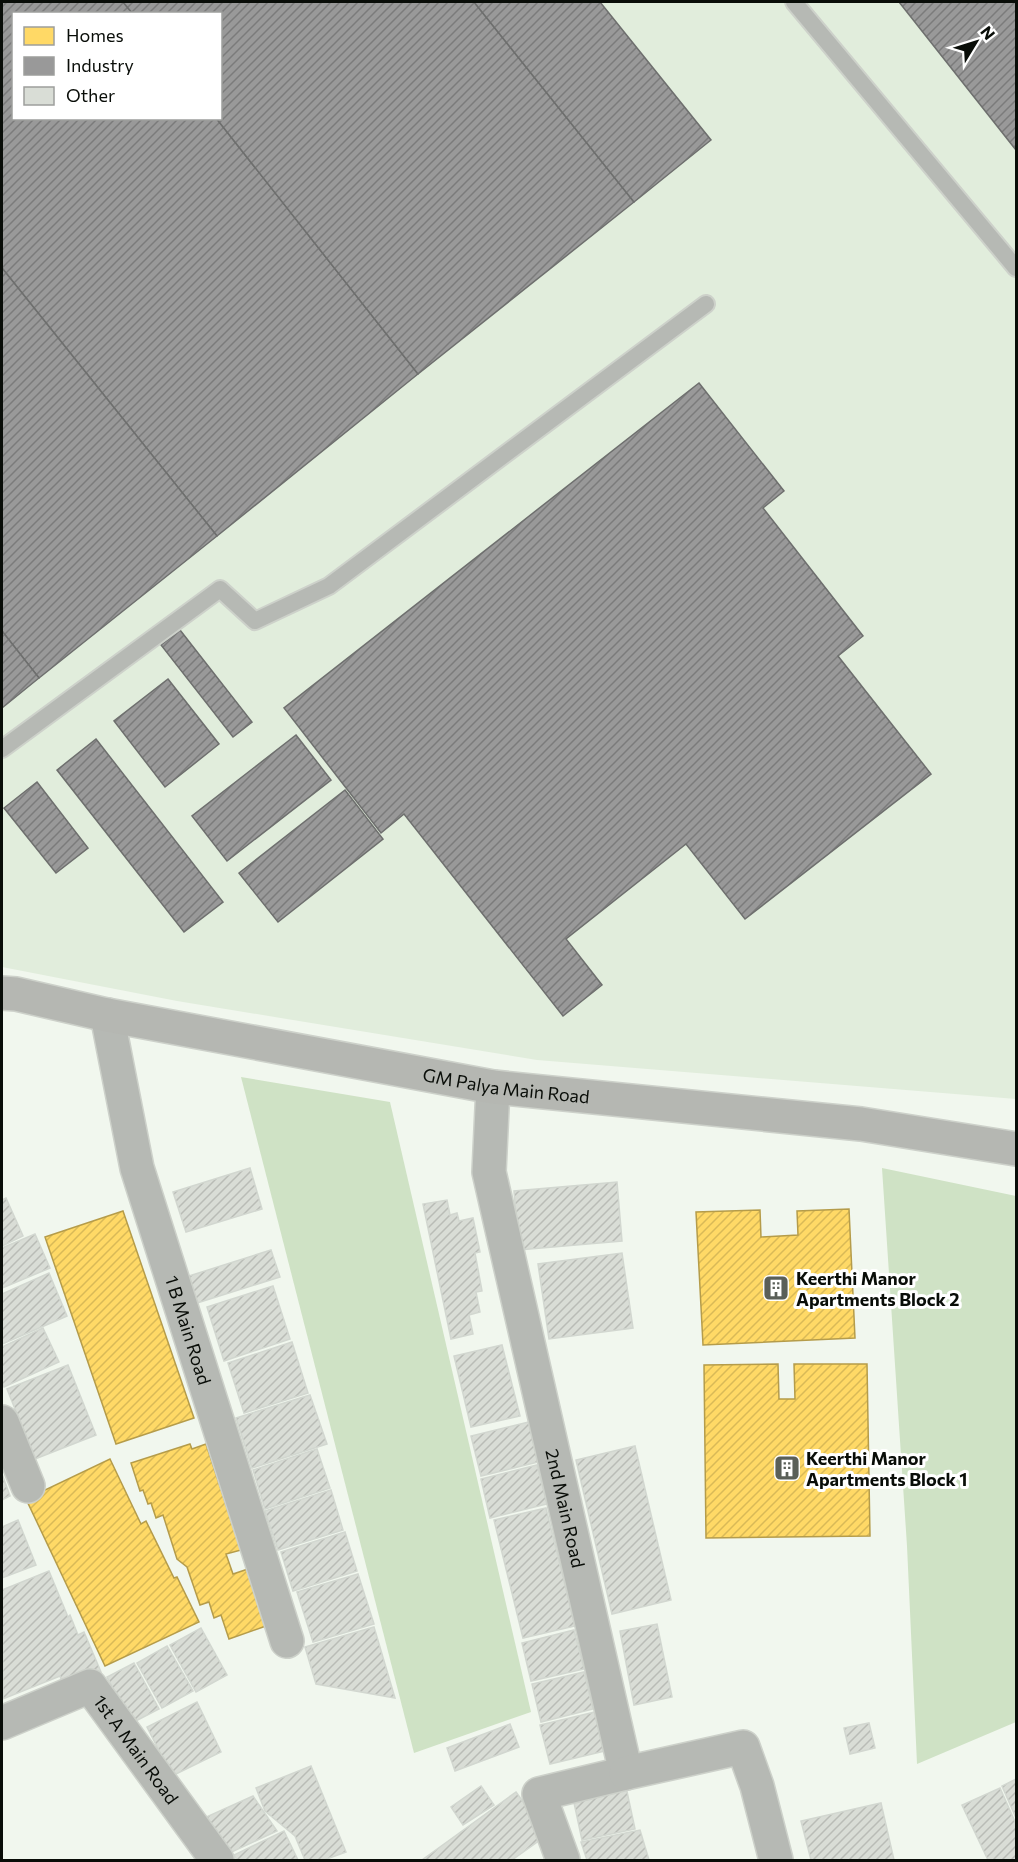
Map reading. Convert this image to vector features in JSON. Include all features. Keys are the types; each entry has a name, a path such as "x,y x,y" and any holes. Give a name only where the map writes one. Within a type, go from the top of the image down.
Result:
{"main road":[{"name":"GM Palya Main Road","path":"2,993 16,993 107,1016 493,1087 861,1124 1017,1149"}],"street":[{"name":"1 B Main Road","path":"107,1016 137,1168 287,1641"},
{"name":"2nd Main Road","path":"493,1087 489,1172 626,1773"},
{"path":"2,1422 28,1486"},
{"name":"1st A Main Road","path":"2,1723 90,1686 217,1860"},
{"path":"563,1860 540,1794 743,1747 757,1786 776,1860"}],"lane":[{"path":"794,2 1017,268"},
{"path":"2,749 220,589 255,621 329,586 706,304"}],"shaded area":[{"path":"2,2 1016,2 1016,1099 537,1060 177,1001 2,967"}],"green space":[{"path":"241,1077 390,1102 531,1712 414,1753"},
{"path":"882,1168 1016,1196 1016,1722 917,1764 907,1546"}],"building: Homes":[{"name":"Keerthi Manor Apartments Block 2","path":"849,1209 855,1338 703,1345 696,1212 760,1210 761,1237 798,1235 797,1211"},
{"path":"123,1211 194,1418 116,1444 45,1237"},
{"name":"Keerthi Manor Apartments Block 1","path":"778,1364 779,1399 795,1399 794,1364 867,1364 870,1536 706,1538 704,1365"},
{"path":"190,1444 192,1449 206,1444 241,1550 226,1554 233,1574 248,1569 266,1626 229,1639 221,1615 214,1618 209,1602 200,1605 187,1567 177,1559 163,1515 156,1518 151,1503 148,1504 143,1490 140,1491 131,1463"},
{"path":"110,1459 141,1524 146,1521 199,1622 105,1666 26,1499"}],"building: Industry":[{"path":"2,2 123,2 131,12 12,12 12,120 218,120 418,374 217,536 2,268"},
{"path":"123,2 474,2 634,202 418,374 218,120 222,120 222,12 131,12"},
{"path":"474,2 600,2 711,140 634,202"},
{"path":"899,2 1016,2 1016,150"},
{"path":"2,268 217,536 39,678 2,631"},
{"path":"699,383 784,491 763,508 863,636 838,656 931,774 745,919 686,844 566,939 602,985 563,1016 404,814 381,833 284,708"},
{"path":"180,630 252,722 233,737 161,645"},
{"path":"2,631 39,678 2,708"},
{"path":"168,679 219,744 165,787 114,721"},
{"path":"296,735 331,780 227,861 192,816"},
{"path":"96,739 223,902 184,932 57,770"},
{"path":"37,782 88,848 56,873 4,808"},
{"path":"345,790 383,839 278,922 239,873"}],"building: Other":[{"path":"250,1168 262,1209 186,1232 173,1192"},
{"path":"617,1182 622,1241 519,1250 514,1191"},
{"path":"6,1198 23,1236 2,1246 2,1200"},
{"path":"447,1200 450,1215 457,1213 459,1221 473,1218 480,1252 475,1253 482,1291 476,1292 480,1312 469,1315 473,1334 451,1339 423,1204"},
{"path":"35,1234 50,1268 2,1288 2,1248"},
{"path":"271,1250 280,1277 197,1303 189,1276"},
{"path":"622,1253 633,1328 549,1339 538,1264"},
{"path":"49,1273 67,1316 2,1344 2,1294"},
{"path":"273,1286 290,1339 224,1361 207,1307"},
{"path":"43,1328 59,1362 4,1387 2,1347"},
{"path":"292,1342 308,1393 244,1413 228,1363"},
{"path":"502,1345 520,1416 471,1427 454,1356"},
{"path":"68,1365 96,1435 35,1459 7,1389"},
{"path":"310,1395 327,1444 252,1468 236,1418"},
{"path":"529,1422 538,1462 481,1476 471,1436"},
{"path":"635,1446 671,1600 612,1614 576,1460"},
{"path":"317,1449 330,1488 265,1509 253,1470"},
{"path":"537,1465 547,1504 490,1518 481,1479"},
{"path":"2,1474 10,1496 2,1500"},
{"path":"331,1490 343,1530 278,1550 265,1511"},
{"path":"546,1508 575,1626 523,1638 494,1520"},
{"path":"18,1520 36,1565 2,1578 2,1527"},
{"path":"345,1532 357,1571 293,1591 281,1552"},
{"path":"49,1571 68,1617 70,1615 78,1635 84,1632 101,1672 64,1687 60,1676 3,1699 2,1590"},
{"path":"358,1574 374,1624 313,1642 297,1592"},
{"path":"657,1624 672,1697 634,1705 620,1631"},
{"path":"374,1627 395,1698 316,1684 305,1647"},
{"path":"201,1628 227,1675 196,1692 170,1645"},
{"path":"574,1630 584,1669 531,1681 522,1643"},
{"path":"167,1646 193,1691 162,1708 137,1663"},
{"path":"134,1663 159,1709 132,1723 107,1677"},
{"path":"584,1672 593,1709 541,1722 532,1684"},
{"path":"197,1702 221,1752 172,1776 147,1727"},
{"path":"595,1712 605,1751 550,1764 540,1725"},
{"path":"869,1723 875,1748 850,1754 844,1728"},
{"path":"510,1724 519,1747 455,1771 447,1748"},
{"path":"311,1766 346,1852 324,1860 305,1860 295,1836 265,1811 256,1788"},
{"path":"1016,1779 1016,1818 1002,1786"},
{"path":"481,1786 494,1805 463,1825 451,1807"},
{"path":"626,1787 635,1829 582,1840 573,1798"},
{"path":"1000,1788 1016,1824 1016,1860 988,1860 962,1805"},
{"path":"516,1792 547,1835 512,1860 422,1860"},
{"path":"253,1796 277,1831 223,1856 204,1818"},
{"path":"881,1803 894,1860 811,1860 801,1821"},
{"path":"640,1830 649,1860 587,1860 581,1842"},
{"path":"284,1831 298,1860 237,1860 234,1855"}],"place":[{"name":"Keerthi Manor Apartments Block 2","path":"776,1288"},
{"name":"Keerthi Manor Apartments Block 1","path":"787,1468"}]}
